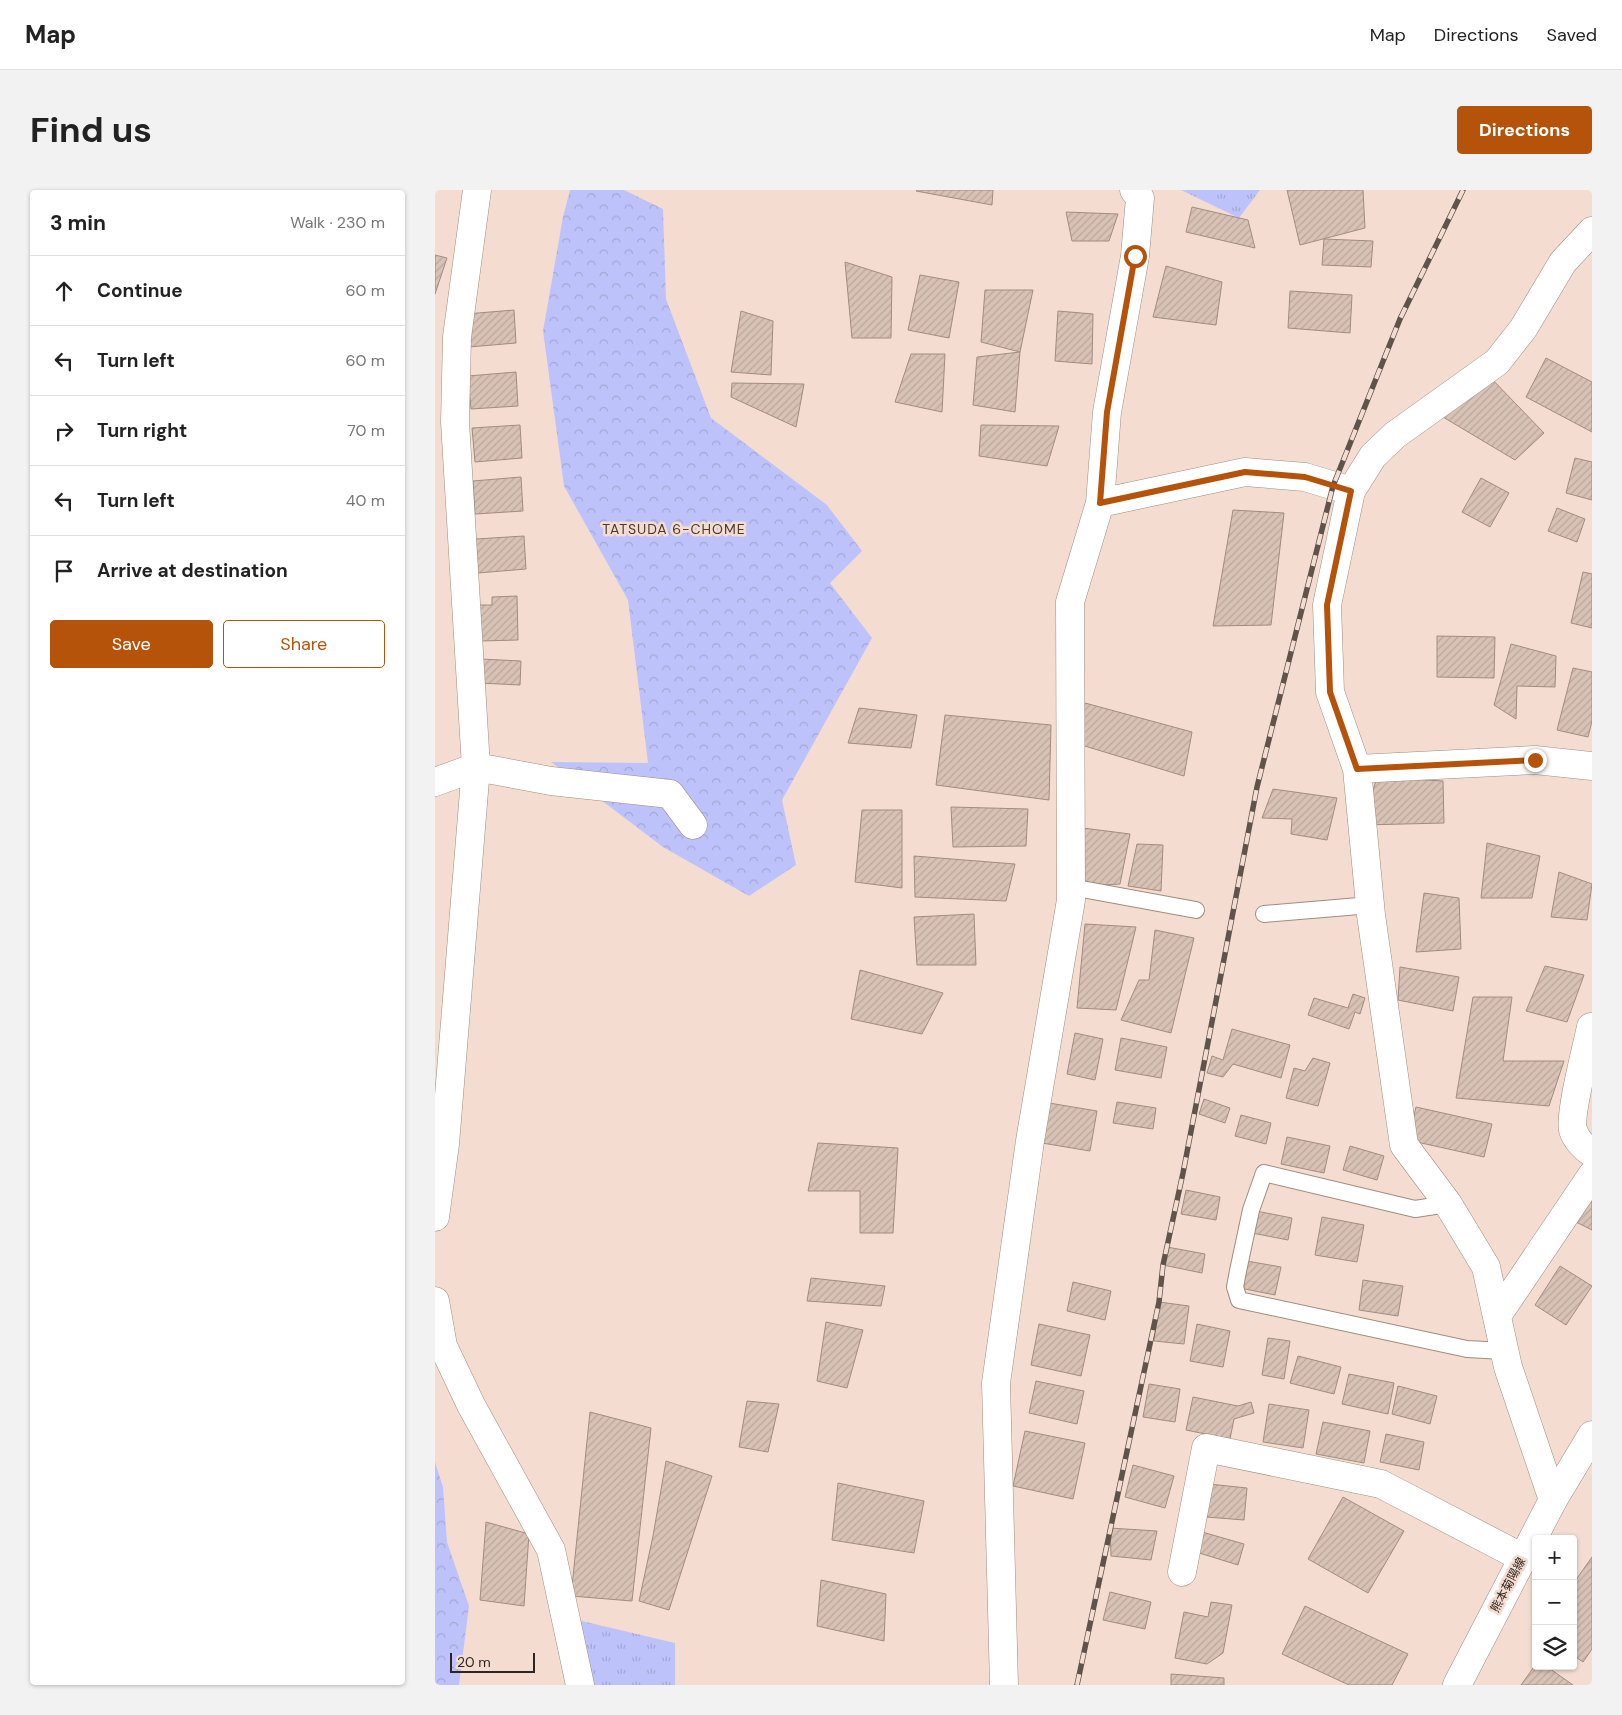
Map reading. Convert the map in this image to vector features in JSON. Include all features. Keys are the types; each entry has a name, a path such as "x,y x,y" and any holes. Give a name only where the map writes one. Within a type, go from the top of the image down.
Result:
{"street":[{"path":"435,1217 445,1144 476,767 455,422 457,337 477,190"},
{"path":"1004,1685 996,1383 1030,1141 1071,900 1070,602 1100,503 1107,412 1135,256 1140,198 1134,190"},
{"path":"1553,1500 1504,1351 1486,1267 1448,1204 1404,1145 1371,906 1357,769 1330,692 1327,605 1351,491 1373,456 1395,435 1497,362 1523,329 1563,262 1592,231"},
{"path":"1100,503 1245,472 1305,477 1351,491"},
{"path":"1357,769 1535,760 1592,766"},
{"path":"435,782 476,767 551,781 670,794 693,825"},
{"path":"1591,1027 1573,1114 1573,1129 1585,1148 1592,1153"},
{"path":"1497,1316 1592,1175"},
{"path":"435,1300 443,1346 471,1405 551,1550 580,1685"},
{"name":"熊本菊陽線","path":"1457,1685 1553,1500 1592,1435"},
{"path":"1182,1572 1206,1448 1381,1484 1523,1558"}],"lane":[{"path":"1071,887 1196,910"},
{"path":"1264,914 1371,906"},
{"path":"1448,1204 1415,1209 1264,1173 1251,1210 1238,1271 1235,1287 1239,1300 1467,1349 1504,1351"}],"green space":[{"path":"570,190 624,190 663,209 666,299 711,418 827,505 862,551 830,583 872,638 782,800 796,865 749,896 663,847 551,762 648,763 628,600 564,486 543,331 563,217"},
{"path":"1181,190 1260,190 1239,218"},
{"path":"435,1462 443,1487 447,1542 469,1606 459,1685 435,1685"},
{"path":"565,1617 675,1643 675,1685 580,1685"}],"building":[{"path":"993,190 992,205 916,191"},
{"path":"1287,190 1363,190 1365,228 1300,245"},
{"path":"1192,207 1248,220 1255,248 1186,232"},
{"path":"1066,212 1118,214 1109,241 1072,241"},
{"path":"1324,239 1373,241 1371,267 1322,265"},
{"path":"435,255 447,258 435,294"},
{"path":"845,262 892,277 891,338 852,338"},
{"path":"1166,266 1222,282 1216,325 1153,317"},
{"path":"920,275 959,282 949,338 908,330"},
{"path":"985,290 1033,290 1020,352 981,342"},
{"path":"1290,291 1352,295 1350,333 1288,328"},
{"path":"514,310 516,343 469,347 466,314"},
{"path":"741,311 773,321 771,375 731,372"},
{"path":"1058,311 1093,314 1092,364 1055,361"},
{"path":"1020,352 1015,412 973,405 977,357"},
{"path":"911,354 945,354 942,412 895,402"},
{"path":"1546,358 1592,382 1592,432 1526,397"},
{"path":"516,372 518,406 471,409 468,376"},
{"path":"1488,375 1544,433 1515,460 1443,417"},
{"path":"732,383 804,384 796,427 731,397"},
{"path":"520,425 522,458 475,462 472,428"},
{"path":"981,425 1059,426 1047,466 979,456"},
{"path":"1575,458 1592,462 1592,500 1566,493"},
{"path":"521,477 523,511 475,514 473,481"},
{"path":"1481,478 1509,493 1490,527 1462,512"},
{"path":"1557,508 1585,519 1577,542 1548,531"},
{"path":"1233,510 1284,513 1271,625 1213,626"},
{"path":"524,536 526,569 478,573 476,539"},
{"path":"1583,572 1592,574 1592,628 1571,623"},
{"path":"517,596 518,640 480,641 479,605 492,605 492,597"},
{"path":"1437,636 1495,637 1494,678 1437,677"},
{"path":"1511,644 1556,656 1555,687 1517,686 1516,719 1494,705"},
{"path":"481,659 521,661 520,685 479,683"},
{"path":"1573,668 1592,672 1592,721 1588,737 1557,730"},
{"path":"1085,703 1192,732 1184,776 1078,744"},
{"path":"859,708 917,715 911,748 848,743"},
{"path":"945,715 1051,725 1049,800 936,785"},
{"path":"1377,777 1443,781 1444,823 1363,825"},
{"path":"1273,789 1337,798 1327,840 1291,834 1292,819 1262,818"},
{"path":"951,807 1028,809 1026,846 953,847"},
{"path":"862,810 902,810 902,888 855,882"},
{"path":"1083,828 1130,834 1120,884 1071,887"},
{"path":"1487,843 1540,856 1532,898 1481,898"},
{"path":"1137,844 1163,845 1161,891 1128,886"},
{"path":"914,856 1015,864 1006,901 915,897"},
{"path":"1559,872 1592,884 1587,920 1551,917"},
{"path":"1424,893 1459,898 1461,949 1416,952"},
{"path":"974,914 976,965 917,965 914,917"},
{"path":"1085,924 1136,927 1116,1010 1077,1008"},
{"path":"1155,930 1194,938 1171,1033 1121,1020 1139,980 1149,980"},
{"path":"1545,966 1584,975 1567,1022 1526,1011"},
{"path":"1400,967 1459,977 1453,1011 1398,1000"},
{"path":"860,970 943,993 922,1034 851,1019"},
{"path":"1353,994 1365,998 1360,1014 1355,1012 1349,1029 1308,1015 1314,998 1348,1008"},
{"path":"1473,997 1512,997 1503,1061 1564,1061 1549,1106 1456,1098"},
{"path":"1232,1029 1290,1045 1281,1078 1233,1064 1223,1077 1207,1073 1212,1056 1223,1060"},
{"path":"1075,1033 1103,1039 1095,1080 1067,1074"},
{"path":"1121,1038 1167,1047 1161,1078 1115,1070"},
{"path":"1313,1058 1330,1063 1318,1106 1286,1098 1294,1068 1305,1071"},
{"path":"1204,1099 1230,1108 1225,1123 1199,1114"},
{"path":"1037,1101 1097,1111 1090,1151 1030,1141"},
{"path":"1117,1102 1156,1108 1153,1129 1113,1123"},
{"path":"1416,1107 1492,1124 1484,1157 1408,1140"},
{"path":"1241,1115 1271,1123 1266,1144 1235,1136"},
{"path":"1287,1137 1330,1146 1324,1173 1281,1164"},
{"path":"818,1143 898,1148 893,1233 860,1233 860,1191 808,1191"},
{"path":"1350,1146 1384,1156 1377,1180 1343,1170"},
{"path":"1186,1190 1220,1197 1216,1220 1181,1214"},
{"path":"1592,1195 1592,1230 1576,1222"},
{"path":"1251,1210 1292,1218 1288,1240 1247,1232"},
{"path":"1322,1217 1364,1225 1357,1262 1315,1255"},
{"path":"1167,1247 1205,1254 1202,1273 1163,1265"},
{"path":"1241,1260 1281,1267 1275,1295 1235,1287"},
{"path":"1560,1266 1592,1286 1566,1325 1535,1305"},
{"path":"811,1278 885,1286 881,1306 807,1301"},
{"path":"1363,1280 1403,1286 1398,1316 1359,1310"},
{"path":"1073,1282 1111,1291 1105,1320 1067,1311"},
{"path":"1159,1302 1189,1306 1184,1344 1154,1341"},
{"path":"826,1322 863,1330 847,1388 817,1381"},
{"path":"1039,1324 1090,1335 1081,1376 1031,1365"},
{"path":"1197,1324 1230,1331 1223,1367 1190,1361"},
{"path":"1268,1338 1290,1341 1284,1379 1262,1375"},
{"path":"1298,1356 1341,1367 1334,1394 1290,1383"},
{"path":"1349,1374 1394,1383 1388,1414 1342,1404"},
{"path":"1036,1381 1084,1391 1077,1424 1029,1413"},
{"path":"1149,1384 1180,1389 1175,1422 1143,1417"},
{"path":"1398,1386 1437,1396 1430,1424 1392,1414"},
{"path":"1193,1397 1238,1406 1251,1402 1254,1413 1234,1419 1230,1439 1186,1430"},
{"path":"747,1401 779,1404 768,1452 739,1447"},
{"path":"1269,1404 1309,1410 1303,1448 1263,1442"},
{"path":"590,1412 651,1428 632,1601 571,1596"},
{"path":"1323,1422 1370,1431 1364,1463 1316,1454"},
{"path":"1025,1431 1085,1443 1073,1499 1013,1486"},
{"path":"1386,1434 1424,1442 1419,1470 1380,1462"},
{"path":"666,1461 712,1476 669,1610 639,1601"},
{"path":"1133,1465 1174,1476 1165,1508 1125,1497"},
{"path":"838,1483 924,1501 914,1553 832,1540"},
{"path":"1209,1484 1247,1488 1244,1520 1206,1517"},
{"path":"1343,1497 1404,1531 1368,1593 1308,1559"},
{"path":"486,1522 529,1534 524,1606 480,1600"},
{"path":"1110,1528 1157,1531 1151,1560 1111,1556"},
{"path":"1202,1532 1244,1544 1238,1565 1196,1552"},
{"path":"1592,1557 1592,1649 1583,1662 1577,1658 1577,1578"},
{"path":"821,1580 886,1594 884,1641 817,1626"},
{"path":"1110,1592 1151,1602 1145,1629 1103,1620"},
{"path":"1211,1602 1232,1605 1223,1653 1207,1664 1175,1658 1184,1612 1208,1617"},
{"path":"1305,1606 1408,1654 1392,1685 1349,1685 1282,1654"},
{"path":"1532,1670 1552,1670 1573,1685 1521,1685"},
{"path":"1171,1674 1224,1678 1224,1685 1171,1685"}],"railway":[{"path":"1077,1685 1159,1302 1163,1265 1183,1173 1257,787 1333,486 1400,319 1463,190"}],"district":[{"name":"TATSUDA 6-CHOME","path":"674,529"}],"route":[{"path":"1135,256 1107,412 1100,503 1245,472 1305,477 1351,491 1327,605 1330,692 1357,769 1535,760"}]}
